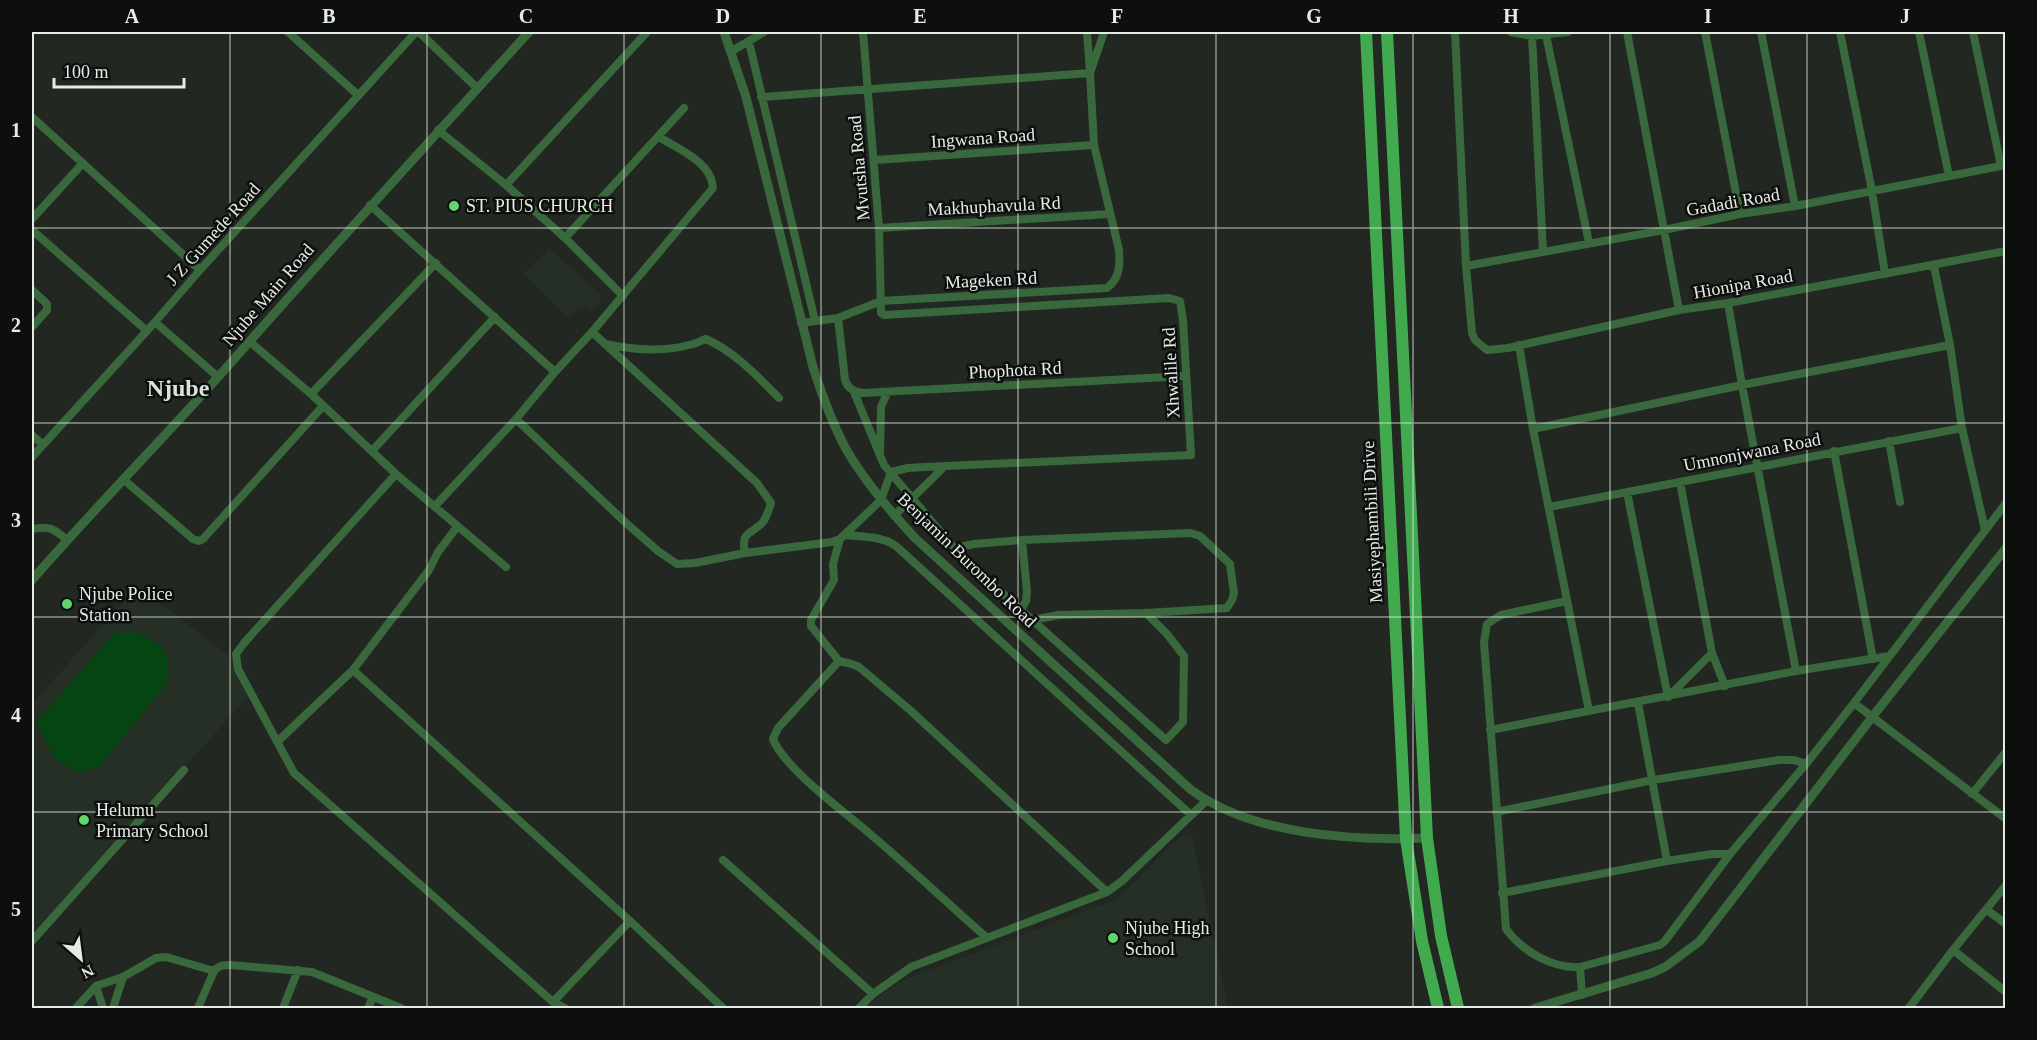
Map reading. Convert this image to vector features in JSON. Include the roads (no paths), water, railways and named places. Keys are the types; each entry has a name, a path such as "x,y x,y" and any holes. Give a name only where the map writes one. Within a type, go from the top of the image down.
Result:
{"main road":[{"name":"Masiyephambili Drive","path":"1366,32 1406,839 1422,941 1438,1008"},
{"path":"1387,32 1427,838 1441,936 1458,1008"}],"street":[{"path":"288,32 358,95"},
{"path":"418,32 477,88"},
{"name":"J Z Gumede Road","path":"32,457 358,95 418,32"},
{"name":"Njube Main Road","path":"32,580 529,32"},
{"path":"506,185 647,32"},
{"name":"Benjamin Burombo Road","path":"724,32 746,97 813,367 846,450 894,516 915,538 1190,789 1206,801 1256,821 1299,831 1355,838 1427,838"},
{"path":"732,51 764,32"},
{"name":"Mvutsha Road","path":"863,32 879,228 881,301"},
{"path":"1087,32 1094,145 1110,214"},
{"path":"1090,73 1104,32"},
{"path":"1455,32 1466,266"},
{"path":"1511,32 1532,36 1569,32"},
{"path":"1627,32 1679,310"},
{"path":"1705,32 1740,213"},
{"path":"1761,32 1795,206"},
{"path":"1840,32 1872,191 1885,274"},
{"path":"1919,32 1949,176"},
{"path":"1974,32 2003,166"},
{"path":"1546,35 1589,243"},
{"path":"1532,36 1543,251"},
{"path":"749,42 815,321"},
{"path":"761,97 1090,73"},
{"path":"565,238 684,108"},
{"path":"32,117 200,270"},
{"path":"438,130 506,185 565,238 623,296"},
{"path":"435,506 516,419 713,188 709,174 699,162 658,137"},
{"name":"Ingwana Road","path":"874,160 1094,145"},
{"path":"32,219 83,163"},
{"name":"Gadadi Road","path":"1466,266 1664,230 1740,213 1795,206 2003,166"},
{"path":"370,205 555,372"},
{"name":"Mageken Rd","path":"801,323 838,318 881,301 1107,288 1113,284 1120,268 1119,250 1110,214"},
{"name":"Makhuphavula Rd","path":"879,228 1110,214"},
{"path":"32,230 147,331"},
{"name":"Hionipa Road","path":"1466,266 1472,333 1475,340 1487,350 1679,310 1934,266 2006,251"},
{"path":"310,394 436,263"},
{"path":"1934,266 1950,345 1962,428 1985,530"},
{"path":"32,290 47,304 47,309 32,327"},
{"name":"Xhwalile Rd","path":"881,301 880,309 884,315 1175,298 1180,302 1182,309 1191,455 908,468 891,472"},
{"path":"1728,303 1796,671"},
{"path":"372,451 495,317"},
{"path":"838,318 843,368 880,459 968,564 1166,740 1184,722 1184,656 1167,634 1146,613"},
{"path":"155,322 218,377"},
{"path":"592,332 766,493 771,503 768,512 763,522 744,539 745,553"},
{"path":"604,343 633,349 658,349 694,344 706,339 741,361 779,398"},
{"path":"249,341 396,474 506,567"},
{"path":"1519,345 1566,602 1589,711"},
{"path":"1533,429 1742,385 1950,345"},
{"name":"Phophota Rd","path":"851,389 887,393 1186,376"},
{"path":"880,459 881,413 887,393"},
{"path":"123,479 193,539 199,541 323,406"},
{"path":"516,419 626,523 677,564 832,542 843,537 881,501 891,472"},
{"name":"Umnonjwana Road","path":"1549,507 1962,428"},
{"path":"32,435 43,445"},
{"path":"1889,441 1900,502"},
{"path":"1834,452 1873,659"},
{"path":"894,516 944,467"},
{"path":"396,474 244,643 236,654 238,669 294,773 553,1002 565,1008"},
{"path":"1680,482 1712,653 1725,686"},
{"path":"1627,492 1668,697"},
{"path":"1566,602 1501,615 1486,624 1484,642 1506,929 1512,938 1530,952 1567,968 1580,967 1660,945 1665,941 1730,854 1854,703 2006,504"},
{"path":"32,530 44,527 54,529 67,540"},
{"path":"277,742 353,670 429,570 438,552 457,527"},
{"path":"955,548 1022,540 1194,533 1230,564 1234,593 1233,600 1227,608 1059,615 1032,620"},
{"path":"843,537 833,564 834,580 811,620 811,627 839,661 859,667 912,711 1107,892"},
{"path":"843,537 889,540 1191,815"},
{"path":"1021,610 1026,601 1027,592 1022,540"},
{"path":"1535,1008 1652,973 1665,967 1700,941 2006,548"},
{"path":"1668,697 1712,653"},
{"path":"1490,730 1796,671 1889,656"},
{"path":"839,661 778,728 773,739 776,748 838,808 986,937"},
{"path":"353,670 723,1008"},
{"path":"1638,703 1667,861"},
{"path":"1854,703 2006,819"},
{"path":"1972,794 2006,752"},
{"path":"1496,812 1653,780 1779,760 1794,760 1806,764"},
{"path":"32,941 184,770"},
{"path":"859,1008 873,994 911,967 1107,892 1122,881 1206,801"},
{"path":"1502,893 1667,861 1712,854 1730,854"},
{"path":"723,860 873,994"},
{"path":"1909,1008 2006,885"},
{"path":"1986,910 2006,924"},
{"path":"553,1002 630,921"},
{"path":"1953,950 2006,992"},
{"path":"76,1008 96,987 123,977 156,958 166,957 214,971"},
{"path":"198,1008 214,971 223,965 231,964 312,972 401,1008"},
{"path":"1580,967 1582,995"},
{"path":"283,1008 298,970"},
{"path":"113,1008 123,977"},
{"path":"96,987 103,1008"},
{"path":"368,1008 373,997"}],"place":[{"name":"ST. PIUS CHURCH","path":"454,206"},
{"name":"Njube Police Station","path":"67,604"},
{"name":"Helumu Primary School","path":"84,820"},
{"name":"Njube High School","path":"1113,938"}],"district":[{"name":"Njube","path":"178,388"}]}
